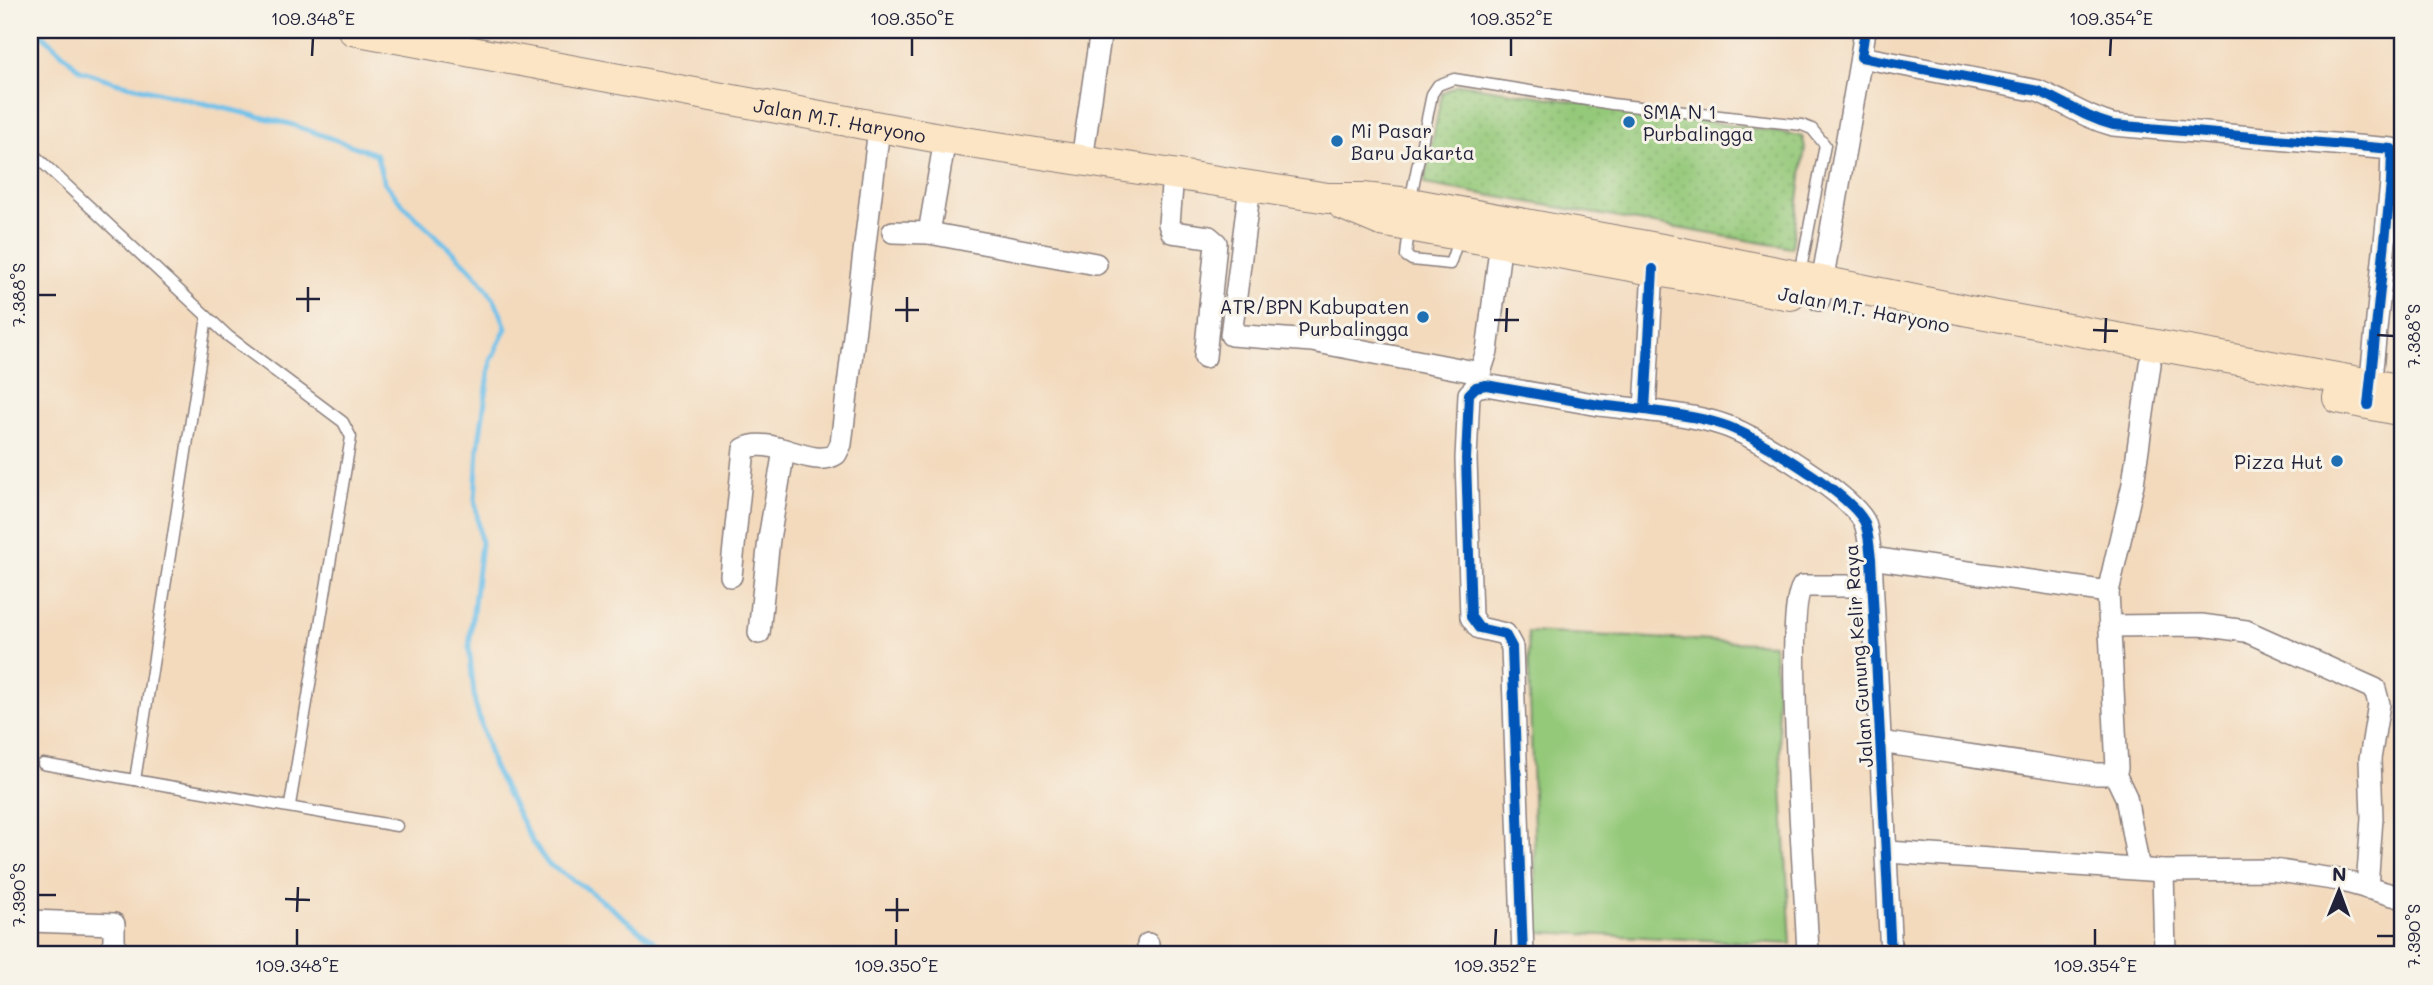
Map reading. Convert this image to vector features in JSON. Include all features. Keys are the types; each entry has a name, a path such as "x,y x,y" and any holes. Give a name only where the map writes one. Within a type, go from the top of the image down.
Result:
{"main road":[{"name":"Jalan M.T. Haryono","path":"353,30 879,128 1328,198 1361,214 1410,214 1813,286 2369,394 2403,411"},
{"name":"Jalan M.T. Haryono","path":"1410,214 1459,233 1501,242 1653,269 1813,286 2150,363 2369,394 2403,390"}],"street":[{"path":"1082,160 1101,30"},
{"path":"1813,286 1865,30"},
{"path":"1861,57 2038,91 2074,112 2113,125 2397,150 2369,394"},
{"path":"731,576 744,449 763,445 831,458 841,444 879,128"},
{"path":"929,233 945,139"},
{"path":"1173,174 1170,228 1175,233 1209,237 1216,243 1205,357"},
{"name":"Jalan Gunung Kelir Raya","path":"1250,186 1231,335 1312,341 1494,386 1727,426 1786,457 1862,519 1871,558 1888,852 1891,955"},
{"path":"893,232 929,233 1096,264"},
{"path":"1501,242 1487,351 1478,380 1469,394 1466,459 1471,617 1476,626 1483,630 1505,634 1512,647 1523,955"},
{"path":"1645,410 1653,269"},
{"path":"2139,869 2126,797 2114,772 2118,763 2108,592 2133,484 2150,363"},
{"path":"759,633 769,539 784,450"},
{"path":"1871,558 2108,592"},
{"path":"1808,955 1794,653 1797,596 1802,586 1871,586"},
{"path":"2110,626 2201,625 2246,631 2375,689 2379,704 2372,740 2372,818 2367,888"},
{"path":"1880,742 2096,774 2114,772"},
{"path":"1888,852 2162,871 2273,870 2339,880 2403,898"},
{"path":"2162,871 2165,955"},
{"path":"30,920 114,924 114,955"}],"lane":[{"path":"1410,214 1432,94 1445,81 1454,79 1612,103 1802,125 1812,129 1825,145 1813,286"},
{"path":"30,151 206,317 343,422 351,437 290,805"},
{"path":"135,779 206,317"},
{"path":"43,764 397,825"}],"green space":[{"path":"1459,84 1802,136 1805,147 1792,248 1424,184 1442,93"},
{"path":"1528,632 1774,644 1791,944 1537,932"}],"waterway":[{"path":"37,30 80,70 115,82 290,124 376,154 384,181 401,202 470,268 485,286 506,328 491,360 478,449 475,499 481,543 469,647 475,703 493,766 533,843 548,864 586,888 671,955"}],"cycle path":[{"path":"1865,30 1861,57 2038,91 2092,118 2113,125 2392,149 2391,183 2368,405"},
{"path":"1523,955 1512,647 1505,634 1479,628 1471,617 1466,459 1469,394 1476,387 1486,385 1599,405 1645,410 1653,269"},
{"path":"1645,410 1709,421 1743,434 1822,482 1855,509 1864,521 1871,558 1891,955"}],"place":[{"name":"SMA N 1 Purbalingga","path":"1629,122"},
{"name":"Mi Pasar Baru Jakarta","path":"1337,141"},
{"name":"ATR/BPN Kabupaten Purbalingga","path":"1423,317"},
{"name":"Pizza Hut","path":"2337,461"}]}
